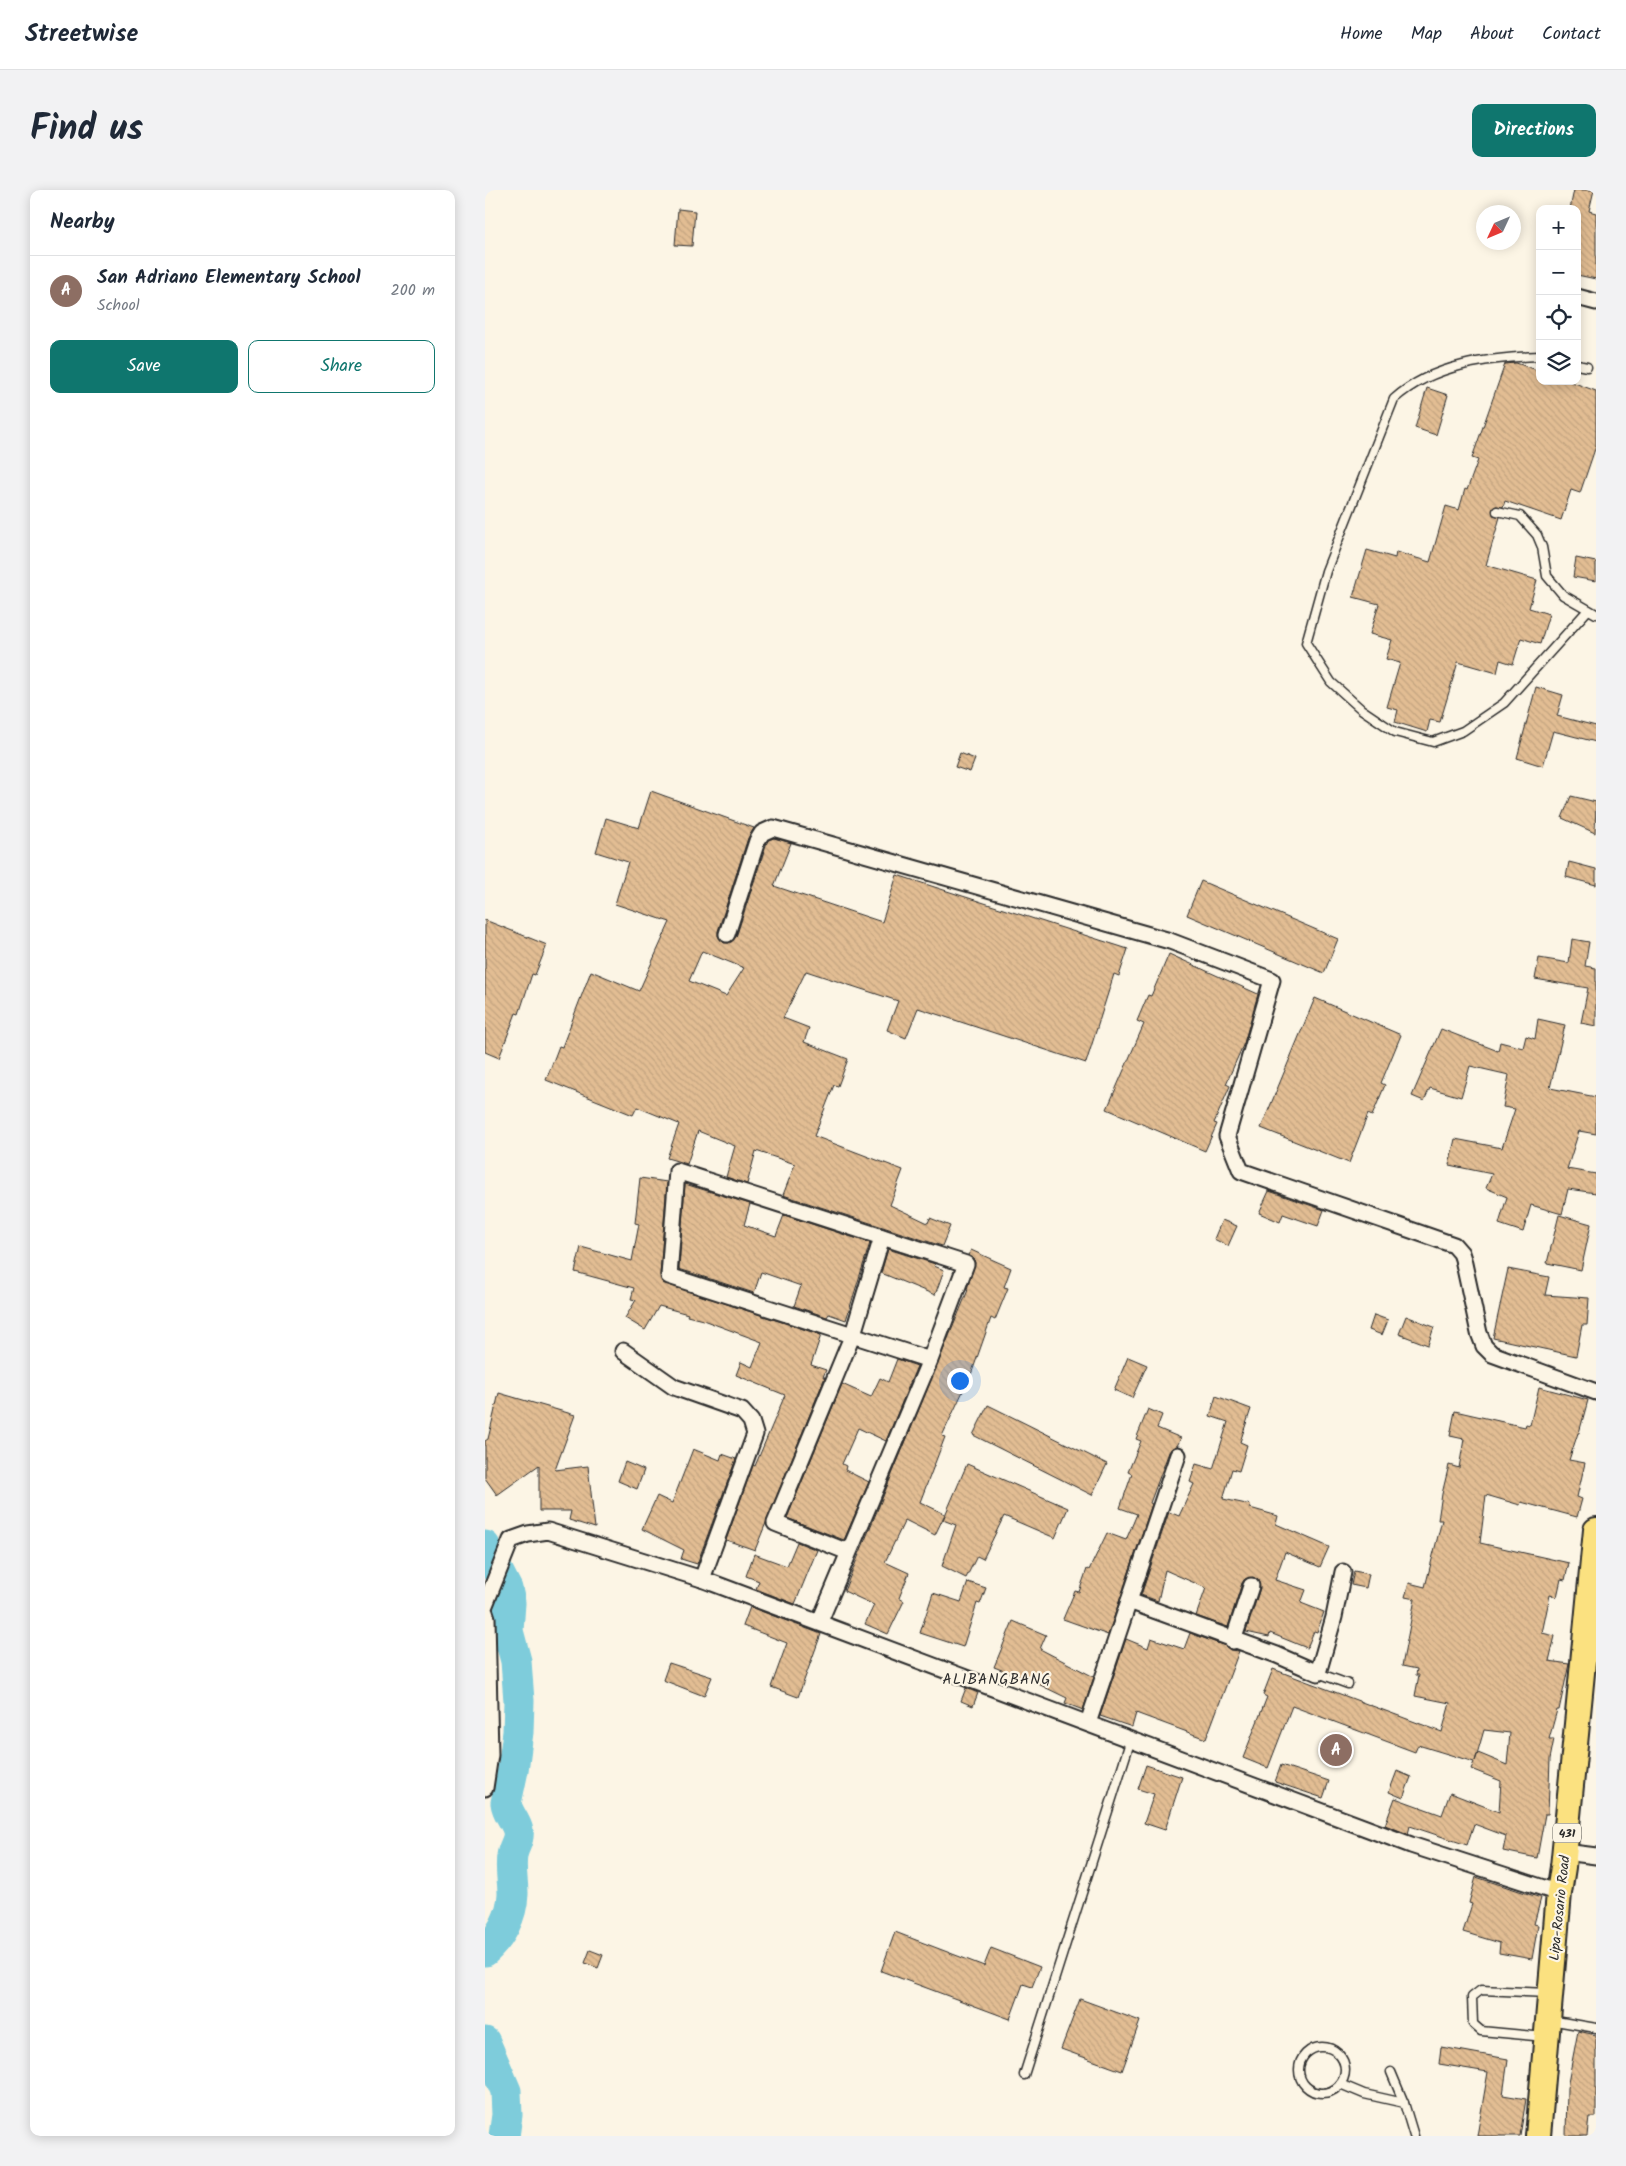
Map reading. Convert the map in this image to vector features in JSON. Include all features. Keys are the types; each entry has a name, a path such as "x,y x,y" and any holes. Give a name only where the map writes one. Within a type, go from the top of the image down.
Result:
{"main road":[{"name":"Lipa-Rosario Road","path":"1538,2136 1559,1893 1565,1852 1596,1539"}],"street":[{"path":"1581,298 1596,302"},
{"path":"727,934 757,841 763,833 773,828 1169,940 1272,980 1227,1136 1241,1171 1454,1245 1461,1253 1479,1333 1484,1346 1492,1354 1596,1392"},
{"path":"820,1622 930,1360 966,1264 677,1171 669,1276 930,1360"},
{"path":"848,1552 775,1523 853,1334 883,1237"},
{"path":"623,1351 674,1387 742,1411 751,1421 755,1434 702,1579"},
{"path":"1088,1723 1178,1455"},
{"path":"485,1606 511,1540 528,1534 548,1531 702,1579 1411,1845 1559,1893"},
{"path":"1129,1601 1233,1641 1277,1655 1318,1673 1334,1617 1343,1572"},
{"path":"1233,1641 1251,1586"},
{"path":"485,1612 487,1618 490,1754 485,1788"},
{"path":"1565,1852 1596,1856"}],"lane":[{"path":"1536,356 1476,362 1447,369 1410,385 1394,399 1326,571 1306,644 1331,682 1361,710 1395,732 1433,742 1463,731 1504,703 1588,610"},
{"path":"1581,366 1587,367"},
{"path":"1497,511 1520,516 1537,535 1542,547 1547,576 1563,595 1596,614"},
{"path":"1318,1673 1348,1684"},
{"path":"1024,2075 1131,1739"},
{"path":"1550,1993 1481,1990 1472,1997 1473,2024 1481,2031 1596,2028"},
{"path":"1314,2048 1329,2048 1335,2051 1344,2063 1345,2071 1340,2084 1335,2090 1327,2092 1312,2091 1301,2080 1299,2064 1303,2057 1314,2048"},
{"path":"1391,2072 1415,2136"},
{"path":"1340,2084 1364,2094 1404,2103"}],"building":[{"path":"1574,190 1594,190 1589,211 1596,213 1596,279 1581,276 1581,205 1571,205"},
{"path":"678,209 695,211 692,246 675,245"},
{"path":"1516,363 1536,370 1536,385 1580,385 1596,391 1596,446 1580,493 1571,490 1561,520 1505,501 1503,507 1496,506 1493,508 1493,515 1500,517 1486,565 1537,580 1529,608 1549,614 1540,644 1521,638 1513,664 1500,660 1497,673 1458,662 1440,722 1430,720 1427,732 1395,722 1398,710 1387,707 1400,663 1386,659 1392,640 1370,634 1379,604 1353,597 1367,550 1395,558 1396,552 1430,562 1446,506 1459,510 1465,489 1467,490 1478,460 1472,458 1505,364"},
{"path":"1427,388 1448,395 1436,435 1415,428"},
{"path":"1576,558 1596,562 1596,581 1573,577"},
{"path":"1536,687 1563,695 1557,716 1596,726 1596,742 1553,731 1543,766 1517,758"},
{"path":"960,753 975,759 970,772 955,767"},
{"path":"651,791 754,828 748,838 718,931 718,936 724,943 729,943 736,937 766,845 768,840 774,838 791,843 774,886 882,922 897,875 1128,949 1119,976 1114,974 1086,1063 918,1008 906,1038 887,1030 898,1001 806,971 783,1018 809,1028 804,1042 848,1059 838,1086 834,1085 814,1136 903,1170 890,1205 928,1223 930,1218 950,1226 942,1246 783,1195 795,1164 756,1151 747,1184 726,1177 735,1146 698,1131 687,1164 667,1158 679,1124 637,1107 633,1115 546,1080 559,1046 562,1047 591,971 639,991 670,922 615,904 628,862 596,852 606,818 639,828","holes":["702,951 744,968 726,996 689,981"]},
{"path":"1571,796 1596,802 1595,833 1562,818"},
{"path":"1569,862 1596,869 1596,885 1566,877"},
{"path":"1201,881 1338,939 1324,973 1187,915"},
{"path":"485,920 547,945 535,975 532,974 519,1014 516,1013 499,1058 485,1052"},
{"path":"1572,939 1589,942 1585,966 1596,968 1596,1026 1581,1023 1588,988 1535,979 1539,958 1569,963"},
{"path":"1169,954 1258,994 1244,1043 1226,1084 1230,1086 1214,1123 1217,1124 1205,1151 1107,1109 1144,1024 1137,1021 1148,995 1151,996"},
{"path":"1315,998 1401,1035 1381,1083 1385,1085 1372,1116 1368,1114 1349,1163 1261,1128"},
{"path":"1538,1019 1565,1025 1550,1088 1596,1097 1596,1134 1579,1131 1567,1169 1596,1174 1596,1193 1568,1189 1562,1214 1531,1205 1523,1232 1499,1224 1507,1197 1486,1188 1492,1174 1449,1165 1455,1139 1502,1148 1515,1109 1503,1107 1509,1075 1470,1066 1461,1097 1430,1088 1424,1101 1412,1096 1441,1029 1498,1051 1500,1042 1523,1048 1526,1036 1535,1039"},
{"path":"640,1178 667,1182 660,1275 663,1283 821,1335 811,1365 826,1370 823,1377 825,1377 755,1550 726,1540 753,1465 755,1466 785,1395 736,1375 741,1362 752,1367 762,1342 687,1316 688,1314 659,1306 645,1330 625,1318 636,1300 631,1299 634,1288 575,1272 581,1247 632,1261 639,1224 635,1223"},
{"path":"685,1184 750,1204 744,1225 776,1236 784,1215 870,1243 846,1320 829,1314 827,1317 794,1306 801,1286 761,1272 754,1293 679,1269"},
{"path":"1269,1191 1324,1210 1318,1226 1283,1214 1280,1222 1259,1213"},
{"path":"1559,1215 1591,1224 1581,1270 1547,1263"},
{"path":"1222,1220 1237,1226 1228,1246 1214,1239"},
{"path":"888,1249 935,1264 934,1266 944,1270 935,1295 881,1273"},
{"path":"971,1250 1011,1268 1004,1287 1008,1288 995,1320 991,1318 972,1372 942,1436 945,1437 920,1502 945,1514 935,1535 905,1520 885,1562 909,1573 899,1598 904,1601 888,1634 865,1624 874,1605 844,1591 968,1290 975,1263 973,1258 968,1255"},
{"path":"1508,1269 1549,1277 1545,1295 1589,1298 1587,1325 1582,1325 1576,1356 1493,1338"},
{"path":"1374,1315 1388,1320 1382,1335 1369,1330"},
{"path":"1406,1316 1434,1327 1428,1345 1399,1334"},
{"path":"1128,1357 1147,1365 1132,1398 1114,1390"},
{"path":"897,1359 917,1366 886,1441 858,1428 842,1464 846,1466 845,1470 869,1482 844,1540 787,1518 842,1384 871,1397 880,1378 888,1382"},
{"path":"1539,1387 1588,1400 1569,1460 1585,1463 1577,1497 1582,1499 1577,1517 1521,1502 1520,1505 1486,1495 1480,1543 1569,1563 1565,1580 1561,1579 1557,1597 1550,1595 1542,1633 1555,1636 1549,1661 1569,1664 1559,1710 1557,1710 1549,1739 1554,1739 1550,1759 1548,1814 1545,1814 1537,1858 1503,1851 1506,1836 1474,1824 1467,1845 1410,1826 1408,1834 1385,1825 1395,1798 1442,1815 1450,1793 1499,1812 1501,1781 1471,1769 1474,1762 1418,1745 1415,1752 1292,1706 1268,1768 1243,1758 1267,1697 1263,1695 1273,1669 1442,1732 1450,1703 1415,1696 1419,1675 1416,1675 1417,1669 1402,1666 1415,1599 1405,1597 1409,1583 1425,1587 1442,1520 1438,1520 1449,1465 1459,1468 1464,1439 1450,1436 1455,1411 1525,1427 1526,1424 1530,1425","holes":["1484,1730 1510,1733 1507,1765 1478,1753 1475,1761"]},
{"path":"499,1393 575,1415 555,1470 588,1466 595,1528 569,1520 571,1511 539,1511 539,1465 497,1495 485,1478 485,1441 488,1439"},
{"path":"1216,1396 1251,1409 1240,1442 1247,1445 1239,1471 1232,1469 1223,1499 1251,1505 1250,1508 1278,1516 1276,1524 1329,1547 1320,1567 1285,1552 1275,1580 1306,1590 1301,1603 1324,1612 1317,1632 1314,1631 1307,1648 1270,1633 1269,1637 1246,1632 1260,1588 1258,1580 1253,1577 1245,1579 1242,1583 1228,1627 1196,1616 1206,1588 1165,1570 1158,1601 1141,1595 1169,1512 1179,1516 1194,1484 1190,1482 1196,1464 1213,1469 1228,1422 1210,1416"},
{"path":"988,1405 1107,1464 1092,1495 973,1435"},
{"path":"1148,1409 1162,1415 1157,1428 1181,1438 1177,1446 1169,1452 1150,1503 1152,1504 1108,1635 1063,1619 1075,1591 1079,1592 1087,1569 1089,1570 1107,1533 1126,1540 1137,1514 1120,1508 1132,1474 1128,1472 1141,1441 1136,1439"},
{"path":"693,1449 720,1460 722,1454 736,1459 697,1564 681,1559 684,1550 642,1529 657,1496 672,1503"},
{"path":"625,1462 644,1470 637,1489 618,1481"},
{"path":"967,1464 1068,1508 1055,1538 1004,1516 983,1559 977,1556 966,1578 942,1566 956,1525 943,1520"},
{"path":"797,1542 817,1550 795,1604 756,1589 759,1581 746,1576 754,1554 787,1566"},
{"path":"1354,1571 1369,1574 1366,1588 1351,1585"},
{"path":"968,1582 986,1588 980,1604 977,1603 963,1647 920,1633 933,1593 961,1602"},
{"path":"750,1607 821,1634 798,1697 771,1687 787,1643 743,1626"},
{"path":"1013,1621 1046,1635 1040,1649 1094,1677 1083,1710 1065,1703 1067,1698 1028,1679 994,1667"},
{"path":"1190,1633 1225,1646 1230,1650 1239,1651 1206,1739 1136,1713 1132,1727 1100,1716 1126,1639 1148,1648 1151,1638 1184,1649"},
{"path":"669,1663 712,1677 704,1696 663,1680"},
{"path":"966,1688 978,1693 973,1706 961,1701"},
{"path":"1146,1765 1182,1777 1165,1830 1144,1823 1154,1794 1138,1789"},
{"path":"1281,1765 1329,1781 1323,1798 1275,1782"},
{"path":"1397,1771 1411,1777 1403,1798 1389,1792"},
{"path":"1476,1877 1541,1898 1534,1924 1538,1925 1532,1959 1499,1953 1500,1943 1463,1932 1472,1904 1469,1903"},
{"path":"895,1932 984,1966 991,1948 1040,1967 1032,1987 1023,1984 1010,2019 881,1971"},
{"path":"590,1950 603,1955 598,1968 585,1963"},
{"path":"1080,1999 1140,2021 1122,2071 1061,2049"},
{"path":"1578,2031 1596,2035 1596,2117 1589,2117 1587,2136 1566,2136 1567,2088"},
{"path":"1441,2047 1508,2059 1503,2095 1526,2099 1520,2136 1477,2136 1488,2072 1439,2064"}],"waterway":[{"path":"485,1546 507,1589 510,1603 508,1631 516,1661 519,1701 518,1732 506,1803 517,1827 518,1835 511,1861 512,1902 508,1918 501,1933 485,1951"},
{"path":"485,2042 506,2091 507,2115 504,2136"}],"place":[{"name":"San Adriano Elementary School","path":"1336,1750"}],"district":[{"name":"ALIBANGBANG","path":"997,1679"}]}
